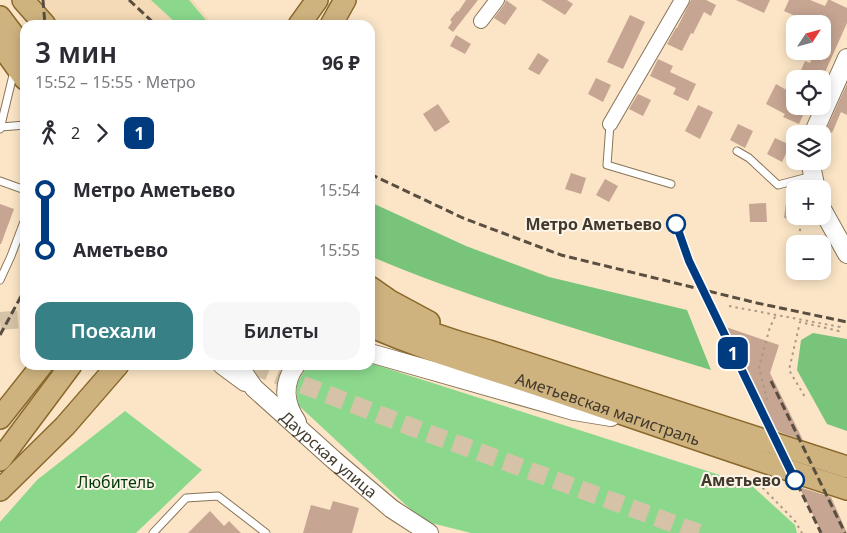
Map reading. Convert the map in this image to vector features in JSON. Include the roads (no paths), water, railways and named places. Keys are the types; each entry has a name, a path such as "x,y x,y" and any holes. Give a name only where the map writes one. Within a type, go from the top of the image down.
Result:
{"main road":[{"path":"12,0 27,20"},
{"path":"23,0 41,20"},
{"path":"303,20 317,0"},
{"path":"333,20 345,0"},
{"path":"375,290 390,301 419,315 463,344"},
{"name":"Аметьевская магистраль","path":"375,322 407,325 847,467"},
{"name":"Аметьевская магистраль","path":"375,323 643,422 847,489"},
{"path":"0,418 37,370"},
{"path":"0,460 67,370"},
{"path":"0,490 65,426 114,370"}],"street":[{"path":"481,21 496,0"},
{"path":"610,124 682,0"},
{"path":"817,125 847,58"},
{"path":"831,225 845,249"},
{"path":"375,354 574,411 643,422"},
{"path":"229,370 254,388"},
{"name":"Даурская улица","path":"241,370 254,388 306,435 392,509 429,533"},
{"path":"293,370 286,383 286,399 291,413 306,435"}],"lane":[{"path":"11,46 0,128 20,126"},
{"path":"610,124 607,165 672,184"},
{"path":"737,151 749,158 778,186 813,175"},
{"path":"0,181 20,188"},
{"path":"0,280 20,232"},
{"path":"153,533 186,498 218,496 266,533"}],"tunnel":[{"path":"0,321 20,319"},
{"path":"265,370 414,428 699,533"}],"railway":[{"path":"43,0 45,20"},
{"path":"129,0 151,20"},
{"path":"375,176 463,218 561,255 757,303 847,322"},
{"path":"0,335 20,298"},
{"path":"745,376 821,533"},
{"path":"771,381 845,533"}],"metro line":[{"name":"1","path":"676,224 689,261 795,480"}],"place":[{"name":"Метро Аметьево","path":"676,224"},
{"name":"Аметьево","path":"795,480"}],"park label":[{"name":"Любитель","path":"116,482"}]}
